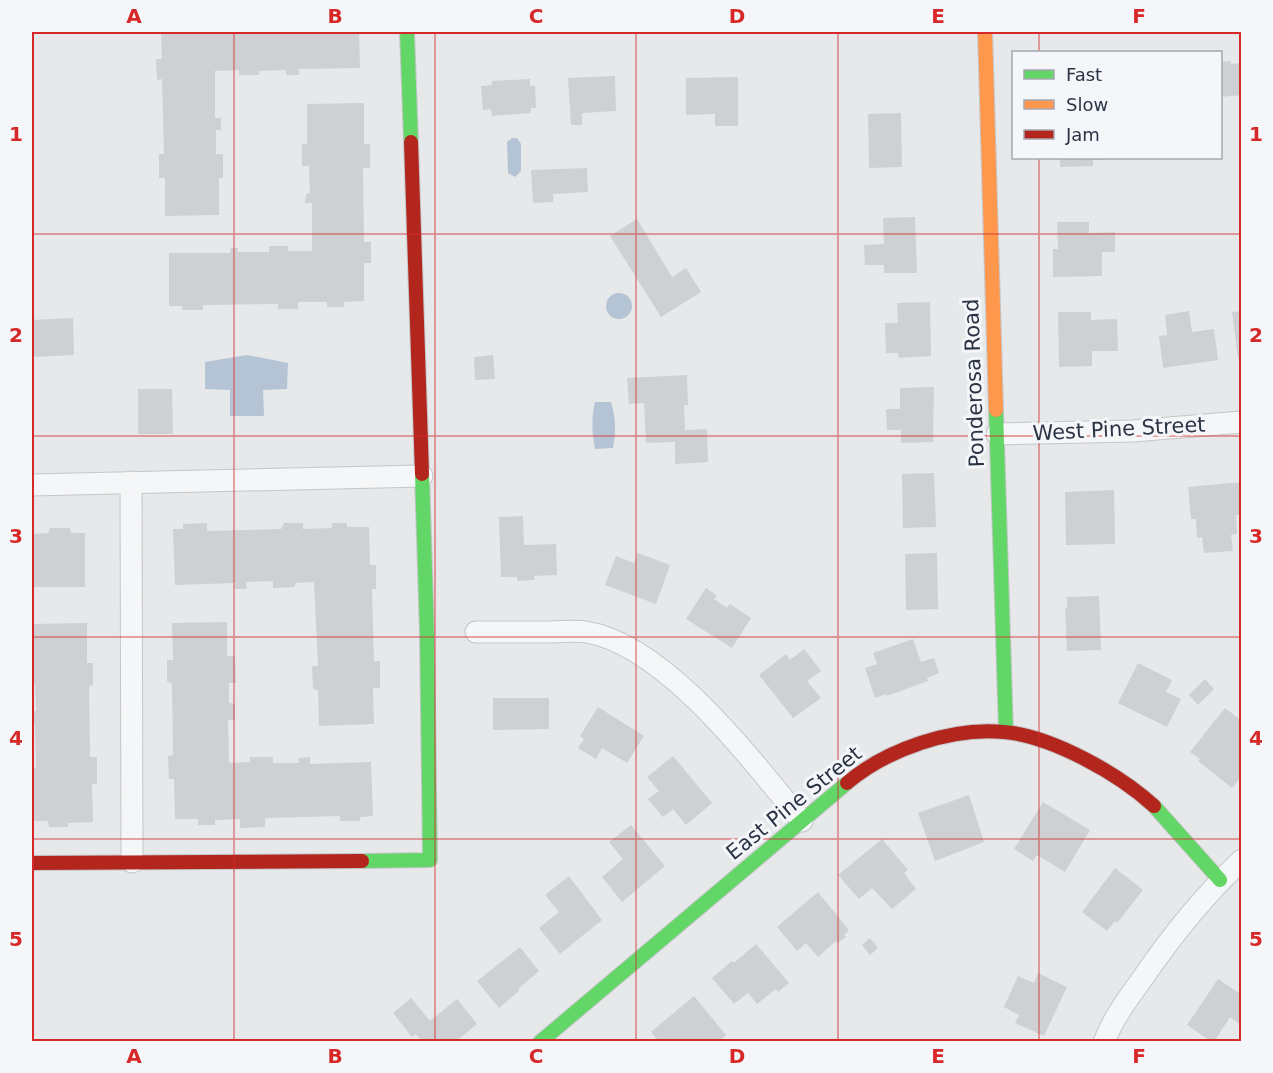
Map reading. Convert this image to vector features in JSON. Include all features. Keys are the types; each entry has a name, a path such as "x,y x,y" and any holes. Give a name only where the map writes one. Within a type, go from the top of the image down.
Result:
{"street":[{"path":"32,863 430,860 427,634 407,32"},
{"name":"Ponderosa Road","path":"985,32 1006,732"},
{"name":"West Pine Street","path":"997,434 1133,431 1242,422"},
{"path":"32,484 422,476"},
{"path":"131,483 132,862"},
{"path":"476,632 584,632 604,637 640,655 667,674 707,711 734,739 802,821"},
{"name":"East Pine Street","path":"540,1041 860,773 892,754 931,740 979,731 1006,732 1042,740 1110,772 1138,791 1163,814 1220,880"},
{"path":"1104,1041 1111,1024 1173,934 1220,880 1242,860"}],"water":[{"path":"512,138 517,138 521,144 521,171 515,177 508,173 507,142"},
{"path":"619,293 628,297 632,306 628,315 619,319 610,315 606,306 610,297"},
{"path":"247,355 288,363 287,389 263,390 264,416 230,416 230,390 205,389 205,362"},
{"path":"595,402 611,402 615,425 613,448 595,449 592,425"}],"building":[{"path":"161,32 359,32 360,68 299,69 299,75 286,75 286,70 259,71 259,75 239,75 239,70 215,71 215,118 221,118 221,130 216,130 216,154 223,154 223,178 219,178 219,215 165,216 165,178 159,178 159,154 164,154 162,79 157,80 156,59 162,59"},
{"path":"1222,62 1242,63 1242,95 1222,97"},
{"path":"615,76 616,111 582,113 582,125 571,125 568,78"},
{"path":"738,77 738,126 715,126 715,114 686,115 686,78"},
{"path":"530,79 530,86 535,86 536,108 531,108 531,113 492,116 491,109 483,110 481,86 492,85 492,81"},
{"path":"364,103 364,144 370,144 370,168 363,168 364,242 371,242 371,263 364,263 364,301 344,302 344,307 327,307 327,302 298,302 298,309 278,309 278,304 203,305 203,310 182,310 182,306 169,306 169,253 230,253 231,248 238,248 238,252 269,252 269,246 288,246 288,251 312,251 312,203 305,203 306,194 310,193 309,166 302,166 302,144 307,144 307,104"},
{"path":"901,113 902,167 869,168 868,114"},
{"path":"1060,159 1103,159 1093,160 1093,166 1060,167"},
{"path":"587,168 588,192 553,194 553,202 533,203 531,170"},
{"path":"915,217 917,273 884,273 884,265 865,265 864,245 884,244 883,218"},
{"path":"637,219 672,277 686,268 701,292 661,317 610,236"},
{"path":"1057,222 1089,222 1089,233 1115,232 1115,252 1102,252 1102,276 1053,277 1053,249 1058,249"},
{"path":"930,302 931,356 899,358 898,353 886,353 885,323 898,323 897,303"},
{"path":"1189,311 1192,332 1214,329 1218,360 1163,368 1159,336 1167,335 1165,315"},
{"path":"1242,311 1242,357 1238,358 1232,312"},
{"path":"1058,312 1091,312 1091,320 1117,319 1118,351 1092,351 1092,366 1059,367"},
{"path":"73,318 74,355 32,357 32,320"},
{"path":"493,355 495,379 475,380 474,357"},
{"path":"687,375 688,405 684,405 685,430 707,429 708,462 675,464 675,442 646,443 644,403 629,404 627,378"},
{"path":"934,387 933,442 901,443 901,430 887,430 886,409 900,409 900,388"},
{"path":"138,389 172,389 173,434 138,434"},
{"path":"934,473 936,527 903,528 902,474"},
{"path":"1242,482 1242,515 1236,515 1237,534 1231,535 1233,551 1204,553 1202,537 1197,538 1196,519 1191,519 1188,487"},
{"path":"1114,490 1115,544 1066,545 1065,492"},
{"path":"523,516 524,545 556,544 557,575 534,576 534,580 517,581 517,577 501,577 499,517"},
{"path":"207,523 207,531 281,529 284,523 303,523 303,529 332,528 332,523 347,523 347,527 369,527 370,565 376,565 376,589 372,589 374,661 380,661 380,688 373,688 374,724 319,726 318,690 313,689 312,666 318,666 314,582 296,583 294,587 273,588 273,581 246,582 247,589 235,589 235,583 175,585 173,529 183,529 183,524"},
{"path":"50,528 70,528 71,533 85,533 85,587 32,587 32,534 48,533"},
{"path":"638,553 670,565 656,604 605,585 616,556 634,563"},
{"path":"937,553 938,609 906,610 905,554"},
{"path":"706,588 717,596 714,599 727,608 730,604 751,618 732,648 686,619"},
{"path":"1099,596 1101,650 1067,651 1065,608 1067,608 1067,597"},
{"path":"227,622 227,656 235,656 236,683 229,683 229,703 235,704 235,720 228,720 229,763 250,762 250,757 273,757 273,763 299,763 298,758 310,757 310,764 371,762 373,816 360,817 360,821 340,821 340,816 265,818 265,827 240,828 240,819 215,820 215,825 198,825 198,819 175,819 174,779 169,779 168,756 173,755 172,684 167,681 167,660 173,660 172,623"},
{"path":"87,623 87,663 93,663 93,685 89,686 90,757 97,757 97,784 92,784 93,822 68,823 68,827 49,827 48,821 32,821 32,768 36,768 35,723 32,723 32,711 36,711 35,683 32,683 33,624"},
{"path":"913,639 921,662 934,658 939,673 927,678 928,681 875,698 865,668 877,664 873,653"},
{"path":"804,649 821,671 807,681 821,698 793,718 759,675 786,654 790,660"},
{"path":"1138,663 1172,680 1166,692 1181,699 1167,727 1118,703"},
{"path":"1205,679 1214,689 1198,705 1189,695"},
{"path":"493,698 549,698 549,729 493,730"},
{"path":"598,707 644,736 627,763 602,748 596,759 578,748 584,739 580,736"},
{"path":"1225,708 1242,721 1242,776 1232,788 1190,752"},
{"path":"673,756 712,803 686,825 673,809 663,817 648,799 659,791 647,777"},
{"path":"969,795 984,842 935,861 918,813"},
{"path":"1043,802 1090,830 1065,872 1037,855 1033,861 1014,849"},
{"path":"631,825 665,866 622,902 602,877 623,859 609,842"},
{"path":"882,839 908,870 904,873 916,889 892,909 872,888 859,899 838,875"},
{"path":"1115,868 1143,890 1117,923 1115,921 1107,931 1082,912"},
{"path":"569,876 602,920 560,954 539,928 559,912 545,895"},
{"path":"818,892 849,930 844,935 846,937 838,943 836,941 818,957 806,943 797,951 777,927"},
{"path":"870,938 878,948 870,955 862,945"},
{"path":"756,944 789,983 778,992 776,989 757,1004 748,993 734,1004 712,978"},
{"path":"520,947 539,971 499,1008 477,981"},
{"path":"1038,973 1067,987 1044,1036 1015,1023 1019,1015 1004,1007 1018,976 1034,983"},
{"path":"1218,979 1242,995 1240,1003 1242,1004 1242,1022 1240,1024 1230,1017 1212,1042 1187,1025"},
{"path":"694,996 726,1035 718,1042 659,1042 651,1032"},
{"path":"411,998 430,1021 457,999 477,1024 455,1042 422,1042 416,1034 412,1037 393,1013"}],"traffic: fast":[{"path":"407,32 411,142"},
{"path":"996,410 1006,732"},
{"path":"362,861 430,860 422,474"},
{"path":"540,1042 847,783"},
{"path":"1154,806 1220,880"}],"traffic: slow":[{"path":"985,32 996,410"}],"traffic: jam":[{"path":"411,142 422,474"},
{"path":"847,783 881,760 921,743 963,733 1004,732 1043,741 1084,758 1123,782 1154,806"},
{"path":"32,863 362,861"}]}
